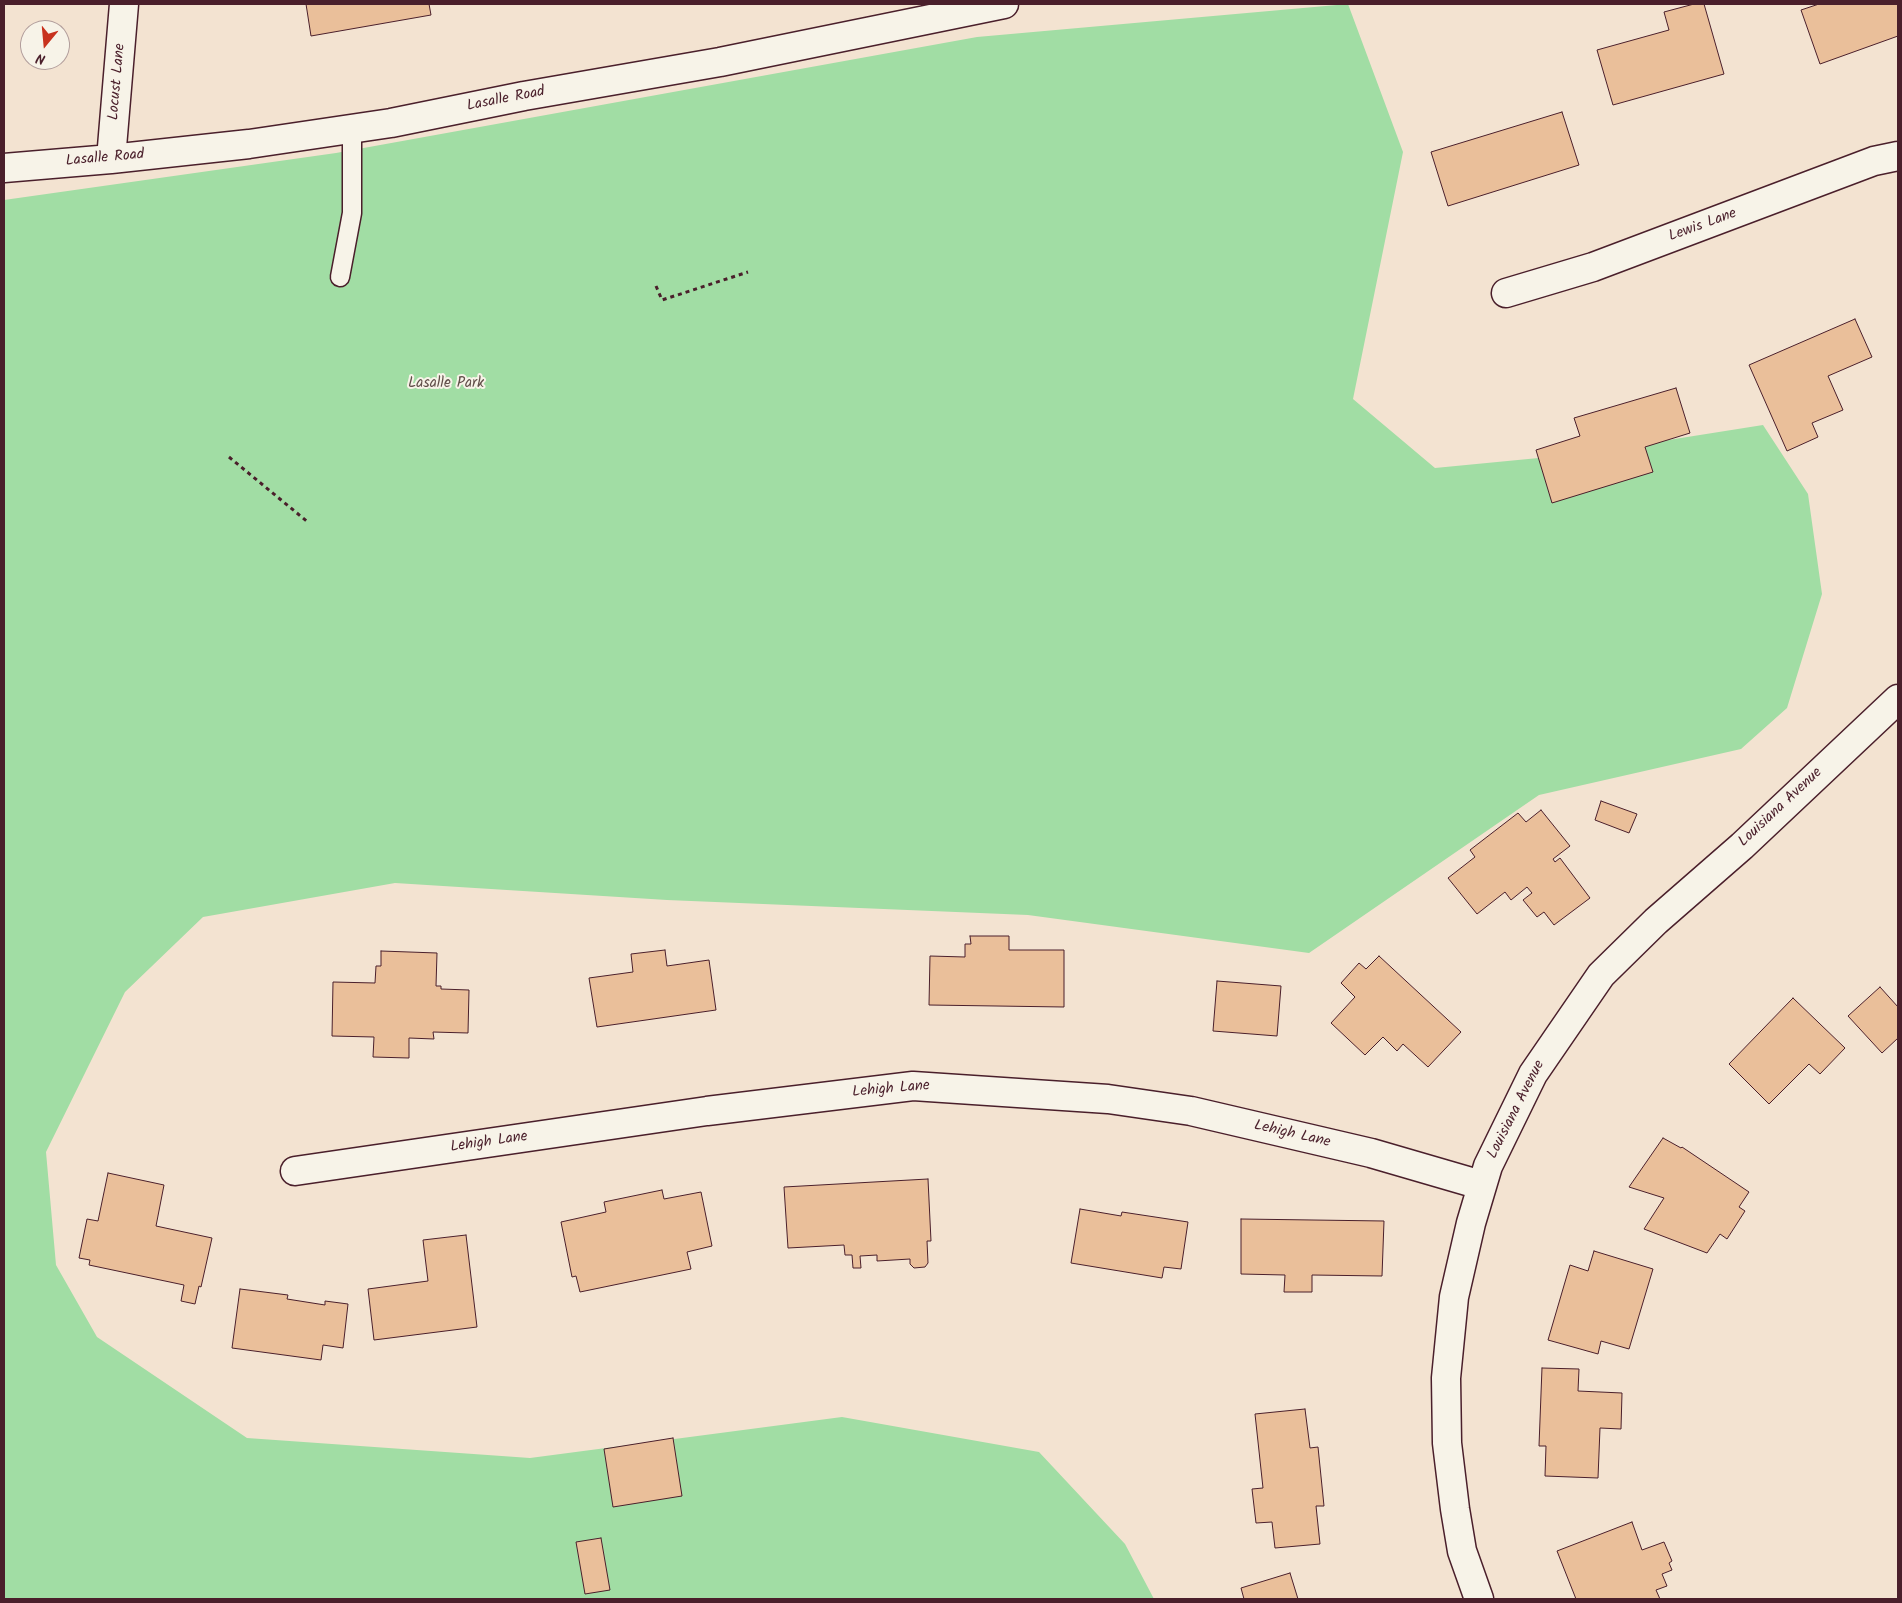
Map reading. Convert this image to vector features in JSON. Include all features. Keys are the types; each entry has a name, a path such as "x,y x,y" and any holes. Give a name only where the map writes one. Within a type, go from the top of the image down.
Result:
{"street":[{"name":"Locust Lane","path":"111,160 124,4"},
{"name":"Lasalle Road","path":"4,168 111,160 249,144 352,128 720,62 1004,4"},
{"name":"Lewis Lane","path":"1506,293 1593,267 1874,161 1898,156"},
{"name":"Louisiana Avenue","path":"1479,1599 1462,1550 1455,1508 1447,1443 1446,1378 1454,1297 1481,1185 1533,1074 1601,975 1656,921 1742,846 1898,699"},
{"name":"Lehigh Lane","path":"295,1171 707,1111 913,1086 1108,1099 1191,1111 1371,1153 1481,1185"}],"lane":[{"path":"340,278 352,213 352,128"}],"path":[{"path":"656,286 662,300 748,272"},
{"path":"229,457 309,523"}],"green space":[{"name":"Lasalle Park","path":"1348,4 1403,152 1353,399 1435,468 1580,454 1763,425 1808,494 1822,594 1787,708 1741,749 1539,795 1309,953 1028,915 667,900 395,883 203,917 125,992 46,1152 56,1265 97,1337 247,1438 530,1458 842,1417 1039,1452 1125,1544 1154,1599 4,1599 4,200 336,153 977,37"}],"building":[{"path":"306,4 429,4 431,15 311,36"},
{"path":"1694,4 1704,4 1724,74 1613,105 1597,50 1669,30 1664,12"},
{"path":"1819,4 1898,4 1898,36 1820,64 1801,10"},
{"path":"1562,112 1579,165 1448,206 1431,152"},
{"path":"1855,319 1872,357 1828,376 1843,410 1812,423 1818,437 1787,451 1749,365"},
{"path":"1676,388 1690,433 1645,447 1653,472 1552,503 1536,450 1580,436 1574,418"},
{"path":"1601,801 1637,814 1629,833 1595,820"},
{"path":"1541,810 1570,846 1553,859 1555,862 1560,858 1590,898 1554,925 1544,912 1537,917 1523,900 1532,893 1527,887 1511,900 1505,892 1477,914 1448,878 1475,857 1470,850 1518,813 1526,822"},
{"path":"970,936 1009,936 1009,950 1064,950 1064,1007 929,1005 930,956 965,957 965,944 971,944"},
{"path":"665,950 667,966 709,960 716,1010 597,1027 589,978 633,972 631,954"},
{"path":"381,951 437,953 436,986 441,986 441,989 469,990 468,1033 433,1032 434,1039 409,1038 409,1058 373,1057 374,1037 332,1036 333,982 375,983 376,966 381,966"},
{"path":"1379,956 1461,1032 1428,1067 1403,1044 1397,1051 1383,1037 1365,1055 1331,1023 1355,997 1341,983 1359,963 1366,969"},
{"path":"1217,981 1281,986 1277,1036 1213,1031"},
{"path":"1880,987 1898,1007 1898,1038 1882,1053 1848,1016"},
{"path":"1793,998 1845,1048 1820,1074 1809,1064 1769,1104 1729,1064"},
{"path":"1663,1138 1682,1147 1749,1192 1739,1207 1745,1211 1727,1239 1720,1234 1707,1253 1644,1229 1664,1198 1629,1187"},
{"path":"108,1173 164,1185 156,1226 212,1238 201,1287 199,1286 195,1304 181,1301 184,1285 89,1265 90,1260 79,1258 87,1219 98,1221"},
{"path":"928,1179 931,1241 927,1241 928,1263 925,1267 914,1268 910,1264 910,1259 877,1261 877,1255 860,1256 861,1268 853,1268 852,1255 845,1255 844,1245 788,1248 784,1187"},
{"path":"662,1190 664,1199 701,1192 712,1246 687,1252 691,1269 580,1292 576,1276 572,1277 561,1222 606,1212 604,1202"},
{"path":"1080,1209 1121,1216 1122,1212 1188,1222 1181,1269 1164,1267 1162,1278 1071,1263"},
{"path":"1241,1219 1384,1221 1382,1276 1312,1275 1312,1292 1284,1292 1285,1275 1241,1274"},
{"path":"466,1235 477,1327 374,1340 368,1289 428,1281 423,1240"},
{"path":"1594,1251 1653,1269 1629,1349 1601,1341 1598,1354 1548,1340 1570,1265 1588,1271"},
{"path":"240,1289 288,1295 287,1299 325,1305 325,1301 348,1304 343,1348 323,1345 321,1360 232,1348"},
{"path":"1542,1368 1579,1369 1578,1391 1622,1393 1621,1429 1600,1428 1598,1478 1545,1476 1546,1446 1539,1446"},
{"path":"1305,1409 1310,1448 1318,1447 1324,1506 1316,1506 1320,1544 1275,1548 1272,1522 1256,1523 1252,1489 1263,1488 1255,1414"},
{"path":"673,1438 682,1496 613,1507 604,1449"},
{"path":"1632,1522 1642,1550 1664,1542 1672,1561 1669,1563 1672,1570 1662,1574 1667,1586 1656,1590 1660,1599 1576,1599 1557,1551"},
{"path":"601,1538 610,1590 585,1594 576,1542"},
{"path":"1290,1573 1298,1599 1244,1599 1241,1588"}]}
